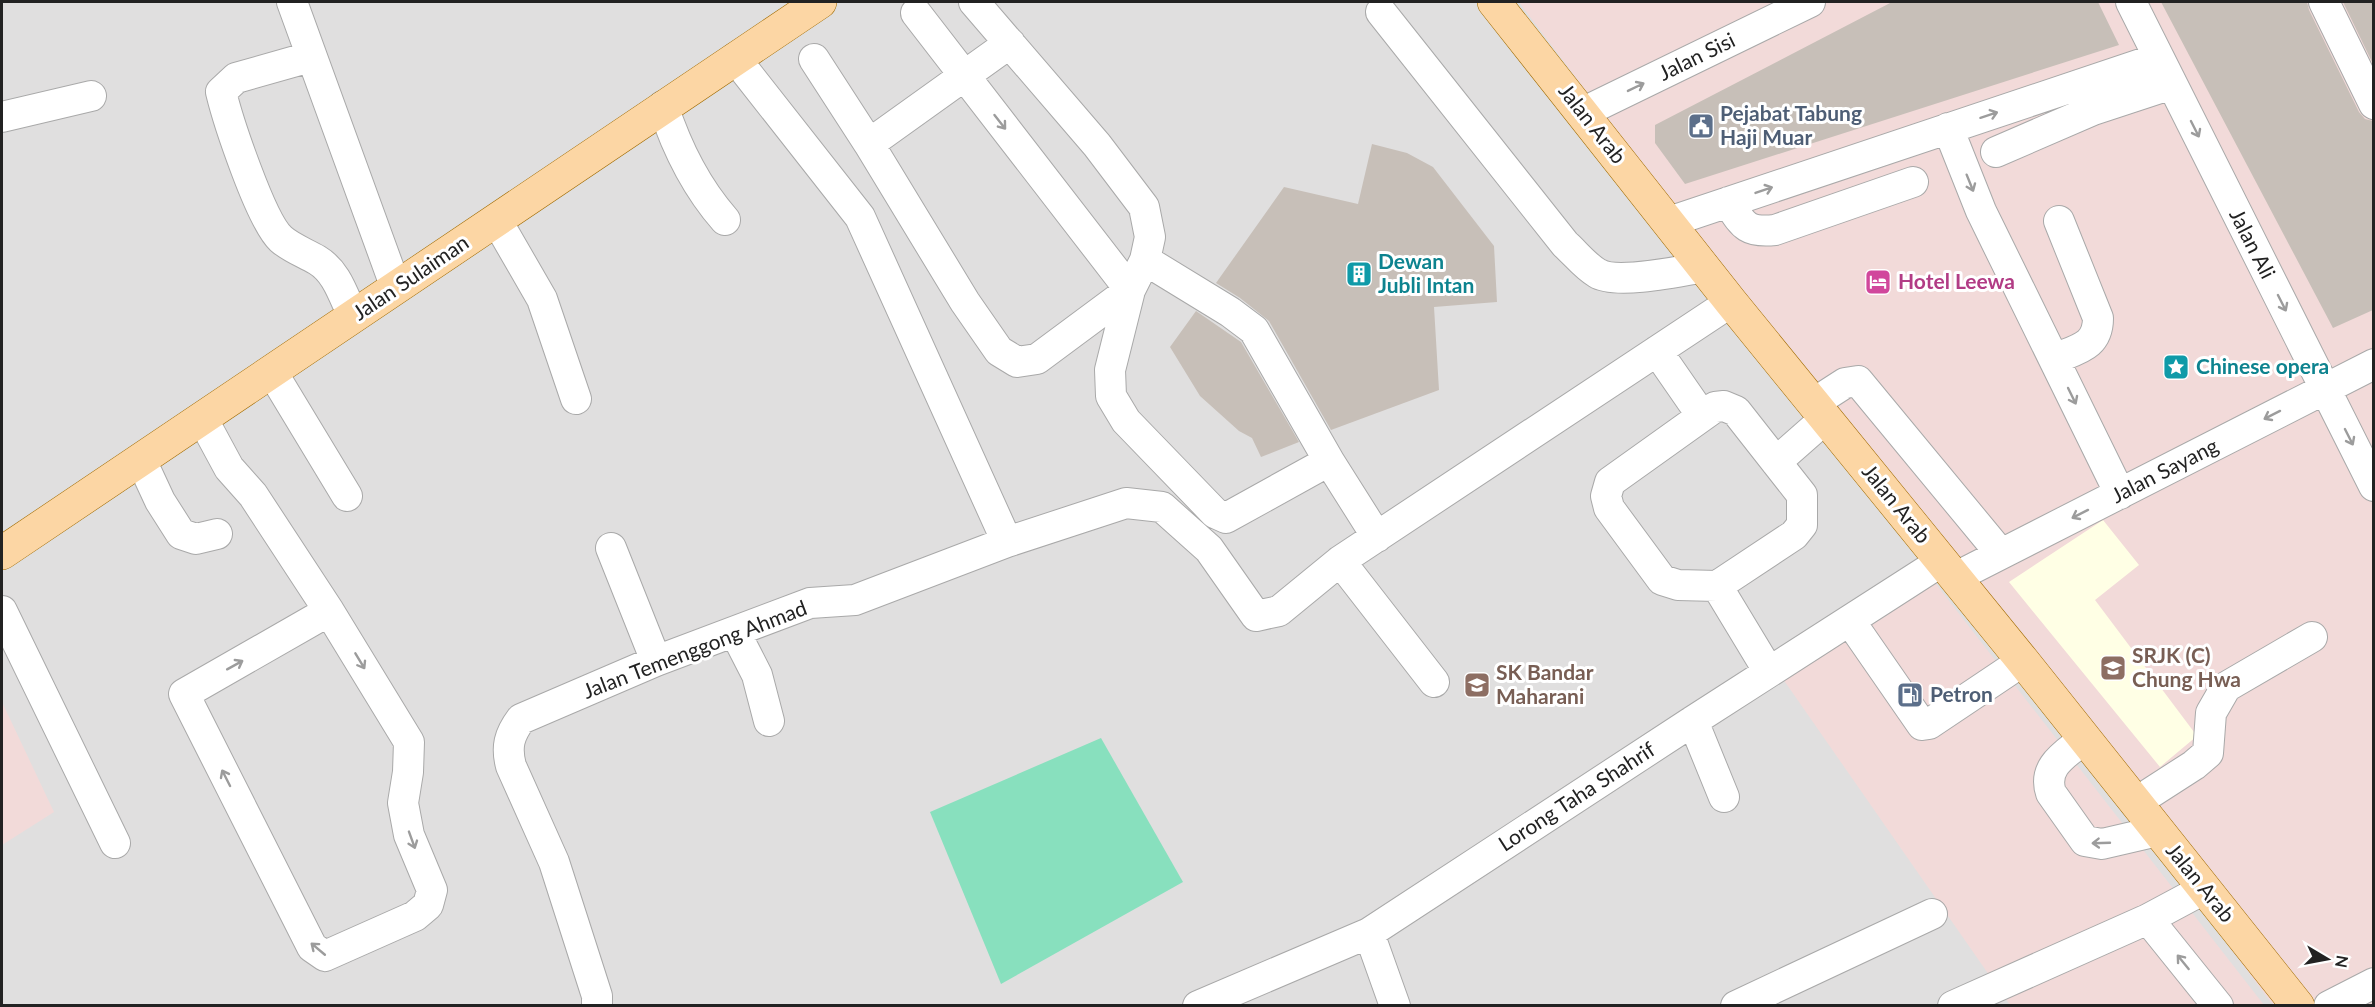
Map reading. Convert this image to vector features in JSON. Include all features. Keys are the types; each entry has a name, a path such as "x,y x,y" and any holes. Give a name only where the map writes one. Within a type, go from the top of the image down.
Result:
{"main road":[{"name":"Jalan Sulaiman","path":"2,553 820,2"},
{"name":"Jalan Arab","path":"1494,2 1584,112 1731,302 1949,569 2298,1005"}],"street":[{"path":"292,2 310,57 396,288"},
{"path":"974,2 1096,145 1144,207 1150,237 1145,260 1130,291 1110,370 1111,396 1126,422 1215,513 1226,518 1329,461"},
{"name":"Jalan Sisi","path":"1584,112 1810,2"},
{"name":"Jalan Ali","path":"2131,2 2373,486"},
{"path":"2324,2 2373,104"},
{"path":"1381,12 1565,244 1598,274 1622,277 1654,276 1704,267"},
{"path":"916,14 1130,291"},
{"path":"869,144 1010,43"},
{"path":"310,57 237,78 221,92 225,110 262,210 280,239 318,260 333,272 353,316"},
{"path":"735,58 860,217 1007,542"},
{"path":"814,59 869,144 964,302 999,351 1017,362 1038,359 1130,291"},
{"path":"1669,222 1948,128 2166,71"},
{"path":"1996,152 2137,93 2166,71"},
{"path":"2,117 91,96"},
{"path":"663,106 671,132 692,176 709,202 725,220"},
{"path":"1948,128 1981,211 2120,494"},
{"path":"1728,202 1744,226 1756,232 1775,230 1913,182"},
{"path":"496,221 543,299 576,399"},
{"path":"2054,359 2090,343 2098,331 2098,318 2059,221"},
{"path":"1145,260 1230,312 1254,330 1329,461 1377,537"},
{"path":"1434,682 1340,561 1731,302"},
{"path":"1657,351 1702,416"},
{"name":"Jalan Sayang","path":"1949,569 2001,554 2373,364"},
{"path":"272,372 347,496"},
{"path":"1776,462 1845,383 1858,381 2001,554"},
{"path":"1715,406 1724,406 1736,411 1802,495 1802,525 1794,535 1717,586 1678,585 1662,580 1609,508 1606,496 1610,482 1702,416 1715,406"},
{"path":"207,414 229,468 253,495 329,611 409,742 408,772 403,803 409,835 432,890 428,905 415,916 325,956 312,948 184,694 329,611"},
{"path":"141,460 160,501 181,534 196,539 217,534"},
{"name":"Jalan Temenggong Ahmad","path":"597,1005 597,996 554,862 507,753 510,733 521,719 656,662 810,603 855,600 1007,542 1126,504 1162,507 1209,549 1256,616 1279,611 1340,561"},
{"path":"611,548 656,662"},
{"name":"Lorong Taha Shahrif","path":"1198,1005 1369,933 1850,621 1949,569"},
{"path":"1717,586 1769,672"},
{"path":"2,611 115,843"},
{"path":"1850,621 1922,725 1929,724 2023,661"},
{"path":"735,632 757,675 769,721"},
{"path":"2135,803 2194,765 2208,753 2211,713 2226,687 2312,637"},
{"path":"1693,721 1724,797"},
{"path":"2084,739 2055,763 2049,773 2048,784 2051,793 2085,841 2102,844 2158,831"},
{"path":"1953,1005 1997,997 2204,889"},
{"path":"1736,1005 1932,914"},
{"path":"2148,919 2218,1005"},
{"path":"1369,933 1395,1005"},
{"path":"2329,1005 2373,983"}],"shaded area":[{"path":"2,2 2373,2 2373,1005 2,1005"},
{"path":"1519,2 2373,2 2373,1005 2273,1005"},
{"name":"SRJK (C) Chung Hwa","path":"2103,520 2139,565 2095,600 2197,736 2160,767 2009,582"},
{"path":"1932,579 2264,1005 2010,1005 1783,679"},
{"path":"2,702 54,812 2,845"}],"green space":[{"path":"1101,738 1183,882 1001,984 930,812"}],"building":[{"path":"1892,2 2098,2 2119,45 1685,184 1655,143 1655,125"},
{"path":"2161,2 2307,2 2359,112 2365,119 2373,121 2373,310 2333,328"},
{"path":"2343,2 2373,2 2373,64"},
{"name":"Dewan Jubli Intan","path":"1372,144 1407,153 1433,167 1494,246 1497,302 1434,307 1439,390 1331,430 1269,321 1216,283 1284,187 1358,204"},
{"path":"1196,311 1241,342 1299,442 1261,457 1252,438 1239,431 1200,396 1170,347"}],"place":[{"name":"Pejabat Tabung Haji Muar","path":"1701,126"},
{"name":"Dewan Jubli Intan","path":"1359,274"},
{"name":"Hotel Leewa","path":"1878,282"},
{"name":"Chinese opera","path":"2176,367"},
{"name":"SRJK (C) Chung Hwa","path":"2113,668"},
{"name":"SK Bandar Maharani","path":"1477,685"},
{"name":"Petron","path":"1910,695"}]}
